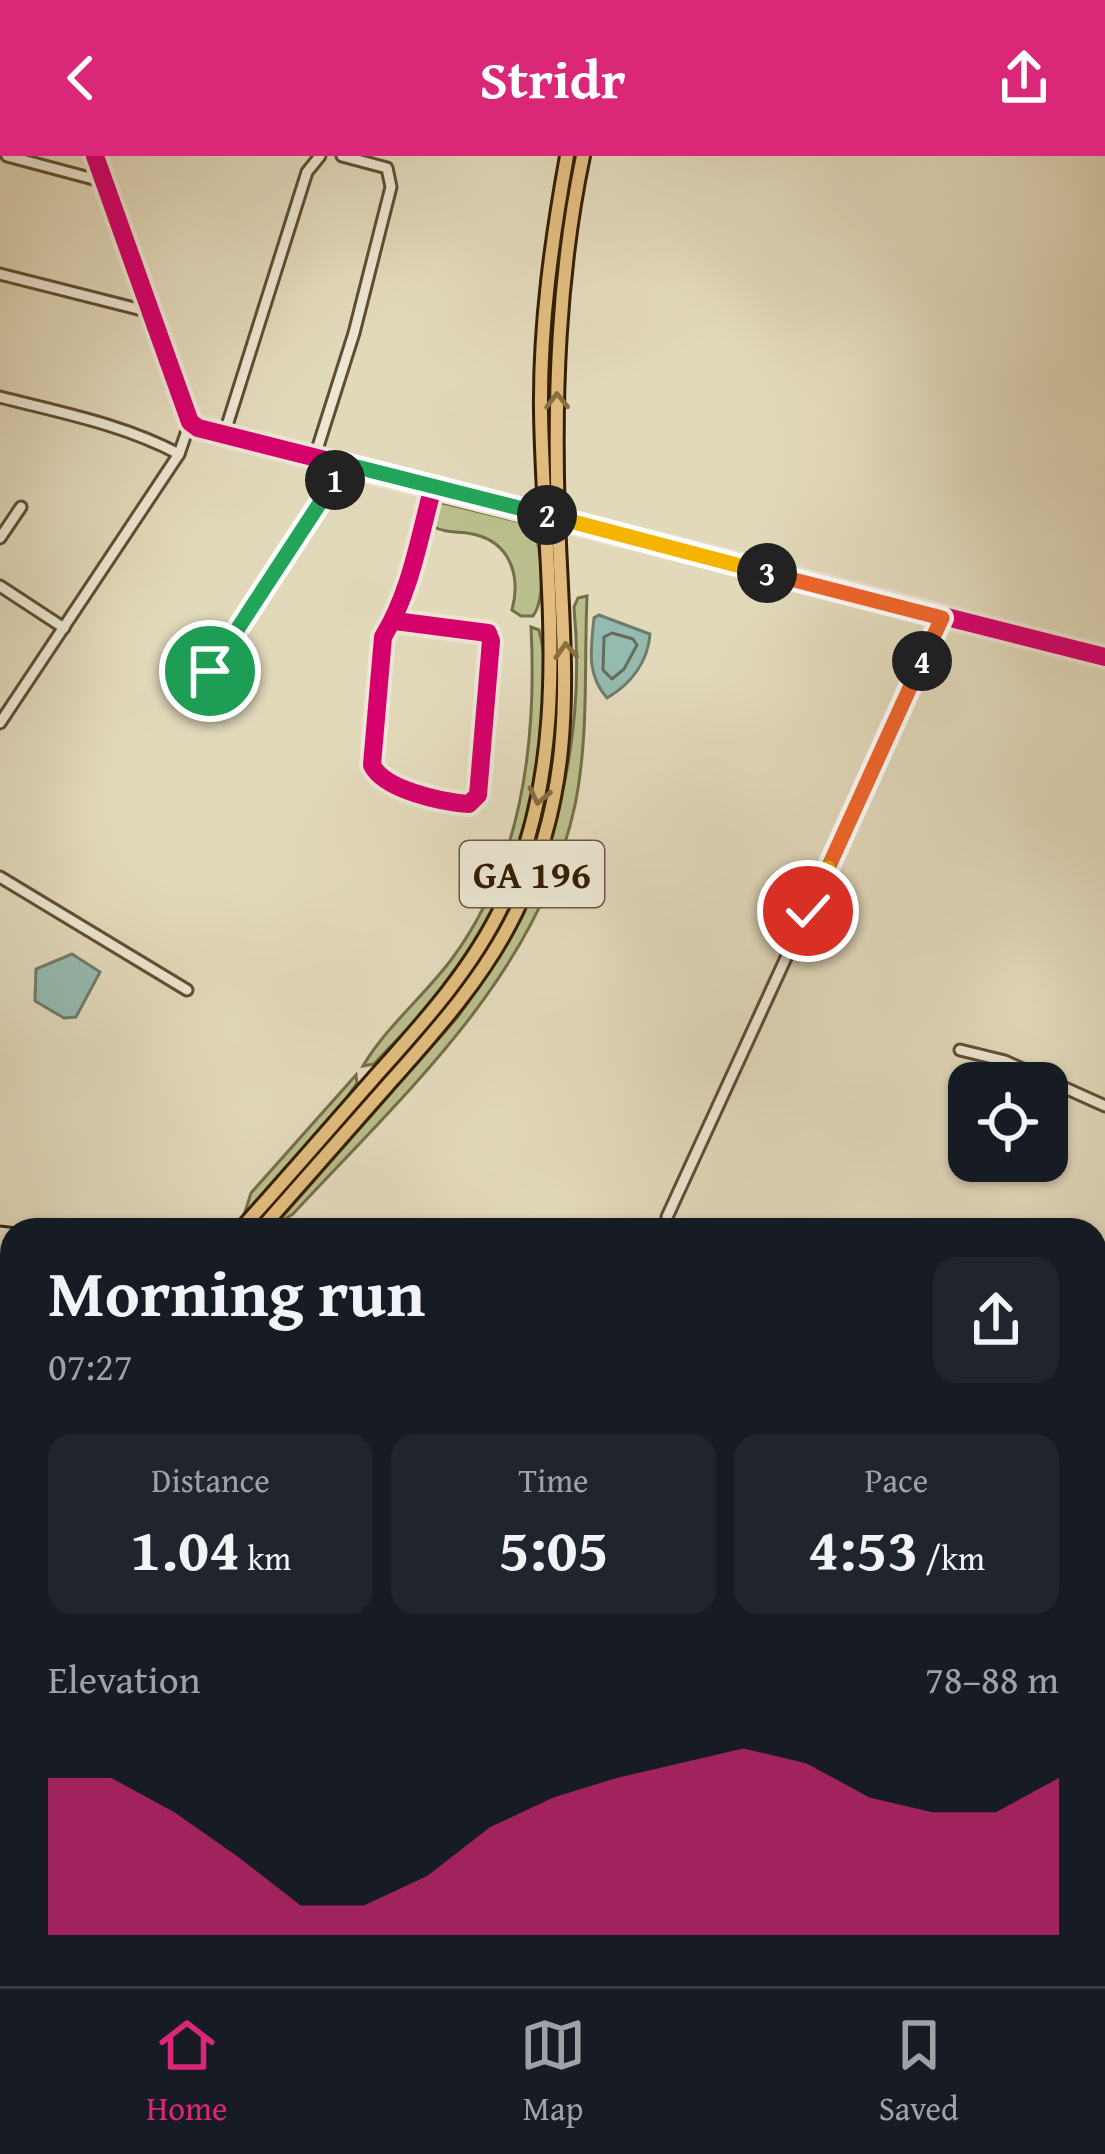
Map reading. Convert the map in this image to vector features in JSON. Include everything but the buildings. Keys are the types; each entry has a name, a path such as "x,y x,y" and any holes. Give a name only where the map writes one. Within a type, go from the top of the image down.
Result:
{"main road":[{"name":"GA 196","path":"250,1218 454,985 481,945 513,881 536,813 550,730 551,666 541,394 545,317 567,156"},
{"name":"GA 196","path":"270,1218 466,994 500,942 527,887 550,817 565,731 567,666 558,518 559,332 583,156"}],"street":[{"path":"7,156 101,182"},
{"path":"2,716 179,454 190,422 95,156"},
{"path":"224,435 307,172 320,156"},
{"path":"314,456 354,333 391,187 387,168 342,156"},
{"path":"0,274 150,312"},
{"path":"0,397 143,435 179,454"},
{"path":"190,422 224,435 1105,656"},
{"path":"210,671 345,464"},
{"path":"394,621 488,633 491,641 474,801 426,799 412,788 385,781 372,765 383,637 407,587 433,487"},
{"path":"0,538 21,507"},
{"path":"0,586 64,628"},
{"path":"667,1216 942,618"},
{"path":"0,877 187,990"},
{"path":"960,1050 1005,1061 1105,1106"}],"green space":[{"path":"443,503 533,525 541,585 533,616 512,610 514,576 500,548 480,536 432,526 436,507"},
{"path":"587,596 579,779 557,866 532,923 499,977 422,1076 293,1214 281,1218 456,1019 514,926 537,876 567,772 578,598"},
{"path":"531,627 539,630 542,642 544,706 533,799 514,863 485,924 449,981 374,1064 363,1066 451,960 494,884 520,801 527,758"},
{"path":"558,641 555,762 538,841 509,917 434,1026 443,1005 493,936 525,866 551,756"},
{"path":"356,1075 357,1083 346,1099 244,1215 251,1193"}],"water":[{"path":"599,615 650,634 637,671 607,698 592,661 594,618"},
{"path":"72,954 100,972 76,1017 64,1018 35,1001 36,969"}],"cycle path":[{"path":"95,156 190,422 198,428 1105,657"},
{"path":"395,621 488,633 478,795 469,804 401,788 372,765 383,637 407,583 433,487"}],"route":[{"path":"210,671 345,464 942,618 808,911"}]}
